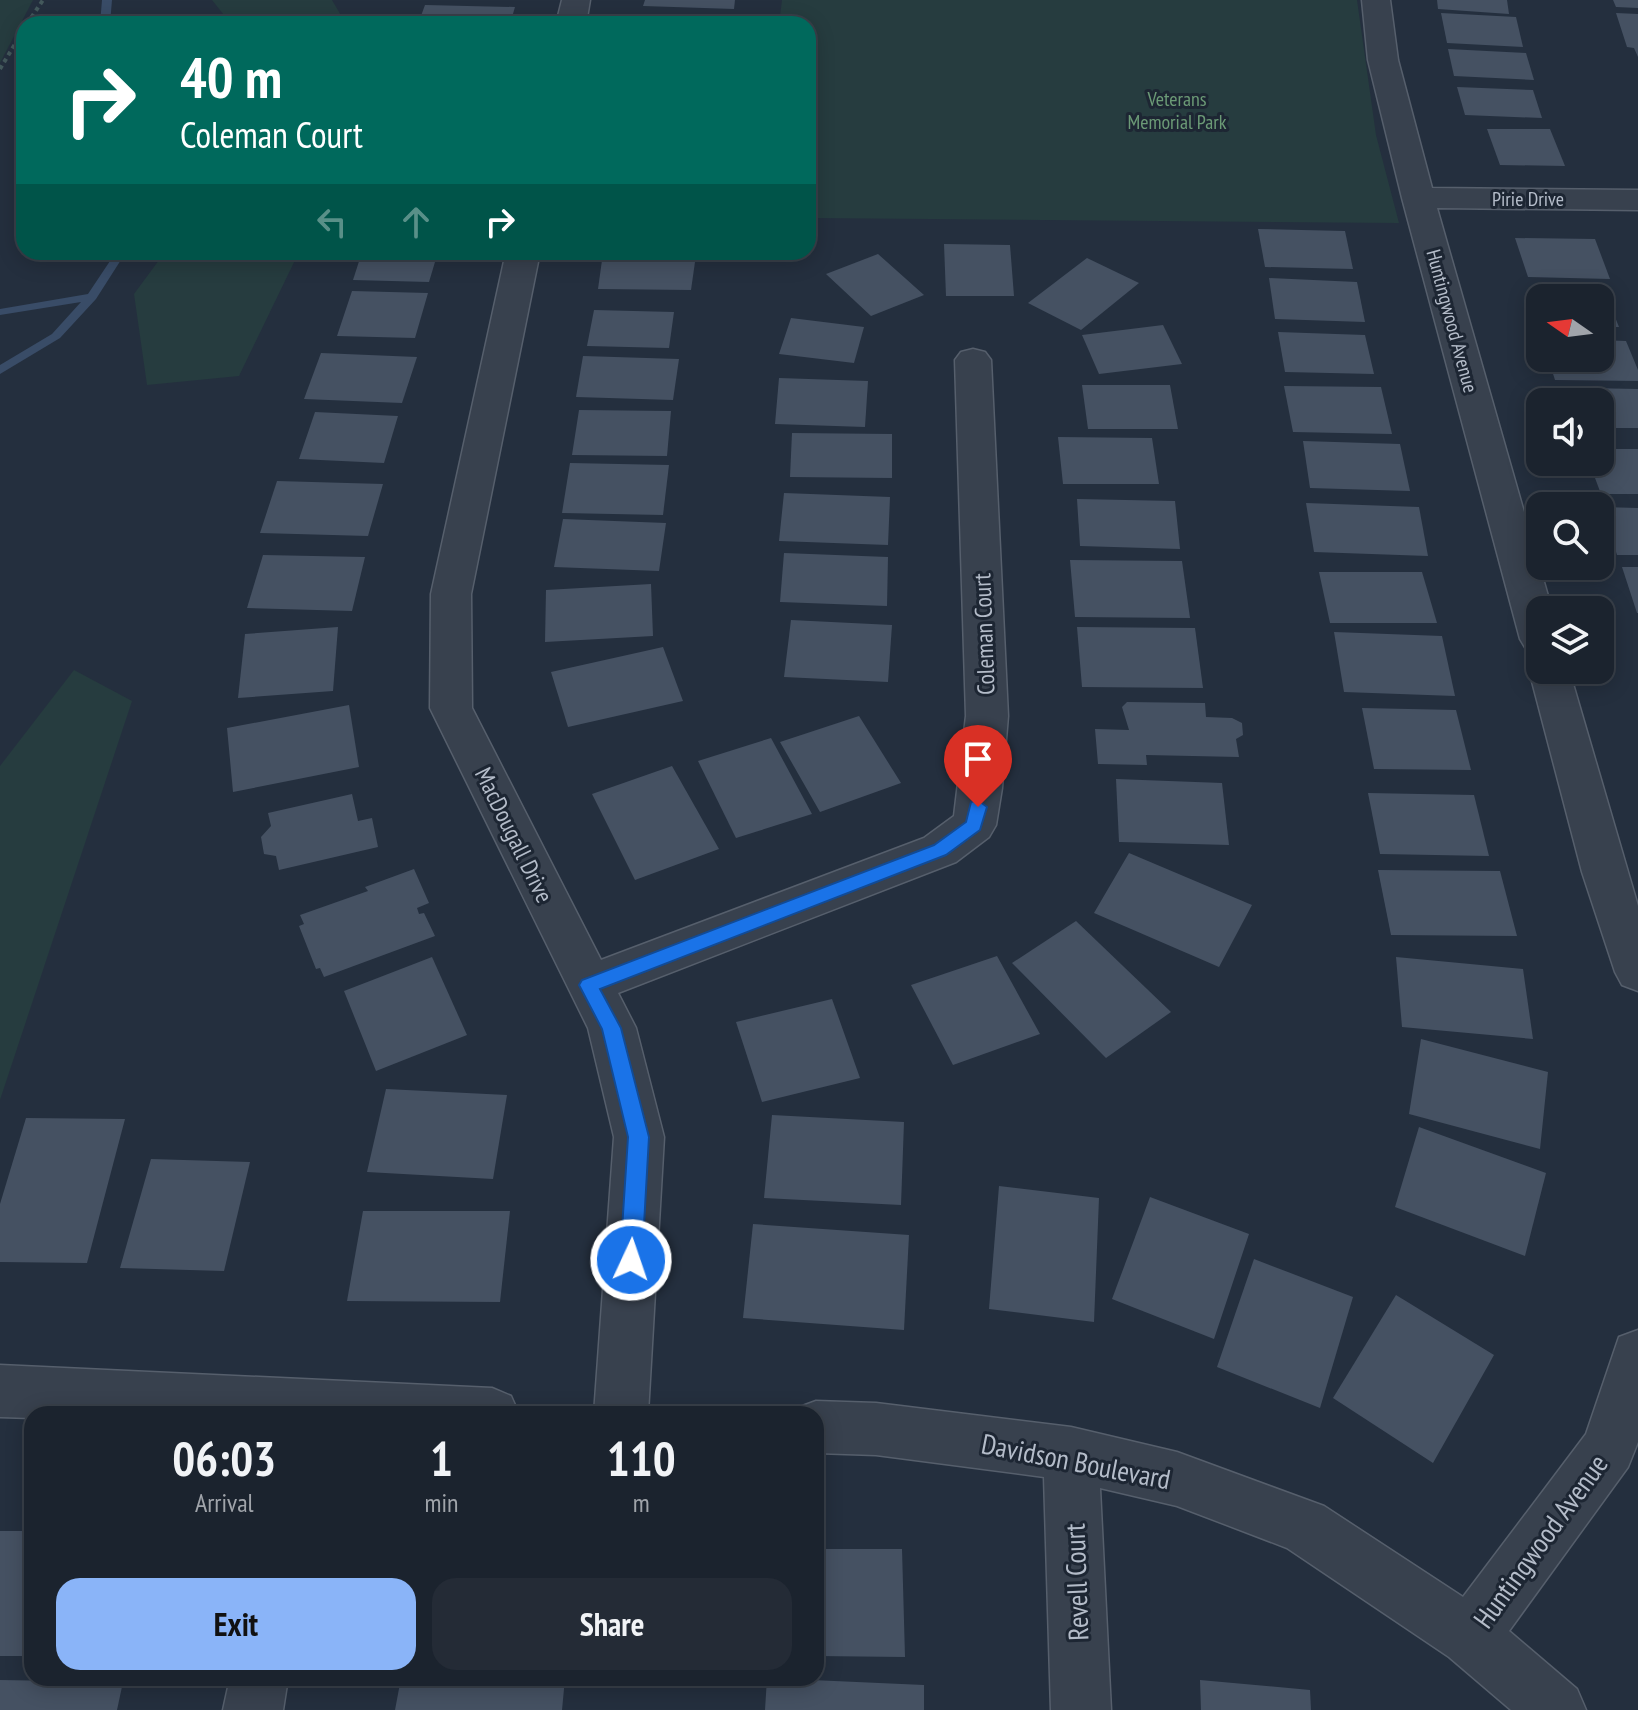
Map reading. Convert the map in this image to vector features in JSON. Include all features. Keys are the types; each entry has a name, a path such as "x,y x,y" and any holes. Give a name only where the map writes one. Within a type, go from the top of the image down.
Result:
{"street":[{"name":"Huntingwood Avenue","path":"1376,0 1383,60 1418,198 1528,596"},
{"name":"Pirie Drive","path":"1418,198 1638,200"},
{"name":"MacDougall Drive","path":"521,260 451,594 451,708 612,1028 639,1137 622,1406"},
{"name":"Coleman Court","path":"588,985 940,850 974,825 981,788 987,716 973,360"},
{"path":"1553,684 1604,872 1638,972"},
{"name":"Huntingwood Avenue","path":"1470,1636 1609,1448 1638,1355"},
{"path":"0,1391 262,1406"},
{"name":"Davidson Boulevard","path":"824,1427 876,1429 1071,1454 1177,1479 1304,1526 1470,1636 1556,1710"},
{"name":"Revell Court","path":"1071,1454 1081,1710"},
{"path":"253,1710 258,1686"}],"path":[{"path":"0,69 16,42"}],"green space":[{"path":"0,0 33,0 25,16 16,16 16,32 0,63"},
{"path":"212,0 332,0 341,16 225,16"},
{"name":"Veterans Memorial Park","path":"782,0 1357,0 1376,135 1399,223 816,218 816,16 780,16"},
{"path":"159,260 295,260 239,376 147,385 134,294"},
{"path":"74,670 132,701 0,1100 0,766"}],"building":[{"path":"645,0 735,0 734,9 643,6"},
{"path":"1437,0 1507,0 1509,14 1438,9"},
{"path":"1613,0 1638,0 1638,8 1616,7"},
{"path":"425,5 515,7 512,16 421,16"},
{"path":"1441,13 1516,17 1523,47 1447,43"},
{"path":"1616,13 1638,14 1638,57 1634,48 1627,47"},
{"path":"644,15 725,16 644,16"},
{"path":"1448,49 1526,53 1534,80 1454,76"},
{"path":"1457,87 1533,90 1542,118 1465,115"},
{"path":"1487,129 1550,129 1565,166 1500,165"},
{"path":"1258,229 1345,231 1353,269 1265,267"},
{"path":"1515,238 1595,239 1610,279 1528,277"},
{"path":"944,244 1010,245 1014,296 946,296"},
{"path":"878,254 924,295 871,316 826,274"},
{"path":"1087,258 1139,283 1081,330 1028,303"},
{"path":"359,260 436,260 429,282 353,280"},
{"path":"602,260 695,260 691,290 598,289"},
{"path":"1269,278 1357,282 1365,322 1275,319"},
{"path":"352,291 428,293 415,338 337,336"},
{"path":"594,310 674,312 669,348 587,346"},
{"path":"791,318 864,327 854,363 779,354"},
{"path":"1163,325 1182,364 1099,374 1082,335"},
{"path":"1278,332 1365,335 1374,374 1285,372"},
{"path":"1614,341 1626,341 1638,370 1638,381 1555,380 1552,372 1614,372"},
{"path":"321,353 417,357 402,403 304,399"},
{"path":"583,356 679,359 673,400 576,397"},
{"path":"779,378 868,381 865,427 775,424"},
{"path":"1082,385 1170,385 1178,429 1088,429"},
{"path":"1284,386 1381,387 1392,434 1293,432"},
{"path":"1614,389 1638,389 1638,428 1614,428"},
{"path":"579,410 671,411 667,456 572,455"},
{"path":"315,412 398,416 384,463 299,459"},
{"path":"792,433 892,434 892,478 790,477"},
{"path":"1058,437 1152,438 1159,484 1063,484"},
{"path":"1303,441 1400,444 1410,491 1310,488"},
{"path":"1614,449 1638,449 1638,494 1600,492 1594,476 1614,476"},
{"path":"570,463 669,465 663,515 562,513"},
{"path":"277,481 383,484 368,536 260,533"},
{"path":"784,493 890,497 888,545 779,541"},
{"path":"1077,499 1175,501 1180,549 1080,546"},
{"path":"1306,503 1419,507 1428,556 1314,552"},
{"path":"1614,507 1638,508 1638,555 1617,555"},
{"path":"563,519 666,523 659,571 554,567"},
{"path":"784,553 888,557 887,606 780,602"},
{"path":"263,555 365,557 352,611 247,608"},
{"path":"1070,560 1182,561 1190,618 1075,617"},
{"path":"1622,567 1638,567 1638,613 1637,613"},
{"path":"1319,572 1422,572 1437,623 1330,623"},
{"path":"651,584 653,636 545,642 546,590"},
{"path":"791,620 892,625 888,682 784,677"},
{"path":"338,627 333,691 238,698 245,634"},
{"path":"1077,627 1195,628 1203,688 1082,687"},
{"path":"1334,632 1442,636 1455,696 1344,692"},
{"path":"663,647 683,701 568,727 551,672"},
{"path":"1127,702 1205,703 1206,717 1232,718 1242,723 1243,735 1236,739 1239,757 1146,755 1147,765 1098,764 1095,729 1129,730 1122,707"},
{"path":"349,705 359,767 233,792 227,728"},
{"path":"1362,708 1456,710 1471,770 1374,769"},
{"path":"859,716 901,783 820,812 780,742"},
{"path":"771,738 812,814 736,838 698,761"},
{"path":"672,766 719,849 635,880 592,794"},
{"path":"1116,779 1222,783 1229,845 1119,842"},
{"path":"1368,793 1474,795 1489,856 1380,854"},
{"path":"352,794 358,821 372,818 378,847 279,870 276,856 264,854 261,837 271,826 268,813"},
{"path":"1129,853 1252,905 1219,967 1094,913"},
{"path":"414,869 429,903 417,908 419,914 424,913 435,936 324,977 320,968 316,969 299,926 304,924 300,915 368,891 365,887"},
{"path":"1378,870 1500,871 1517,936 1391,935"},
{"path":"1076,921 1171,1012 1106,1058 1012,963"},
{"path":"997,956 1040,1034 953,1065 911,985"},
{"path":"432,957 467,1035 376,1071 344,991"},
{"path":"1396,957 1523,969 1533,1039 1402,1027"},
{"path":"832,999 860,1078 762,1102 736,1022"},
{"path":"1421,1039 1548,1072 1540,1149 1409,1114"},
{"path":"386,1089 507,1095 493,1179 367,1172"},
{"path":"772,1115 904,1122 901,1205 764,1198"},
{"path":"26,1118 125,1119 87,1263 0,1262 0,1204"},
{"path":"1419,1127 1546,1173 1525,1256 1395,1207"},
{"path":"151,1159 250,1162 224,1271 120,1268"},
{"path":"999,1186 1099,1198 1094,1322 989,1309"},
{"path":"1150,1197 1249,1234 1214,1339 1112,1299"},
{"path":"363,1211 510,1211 500,1302 347,1301"},
{"path":"753,1224 909,1235 904,1330 743,1318"},
{"path":"1254,1259 1353,1297 1320,1408 1217,1367"},
{"path":"1396,1295 1494,1355 1433,1463 1333,1398"},
{"path":"0,1531 24,1531 24,1656 0,1656"},
{"path":"824,1549 902,1549 905,1657 824,1656"},
{"path":"0,1680 24,1680 24,1686 122,1686 117,1710 0,1710"},
{"path":"1200,1680 1310,1690 1311,1710 1201,1710"},
{"path":"824,1681 924,1685 924,1710 765,1710 766,1686 824,1686"},
{"path":"400,1686 564,1686 562,1710 395,1710"}],"waterway":[{"path":"106,16 107,0"},
{"path":"92,297 116,260"},
{"path":"0,312 92,297"},
{"path":"0,370 56,336 92,297"}],"route":[{"path":"631,1260 639,1137 612,1028 588,985 940,850 974,825 978,807"}]}
